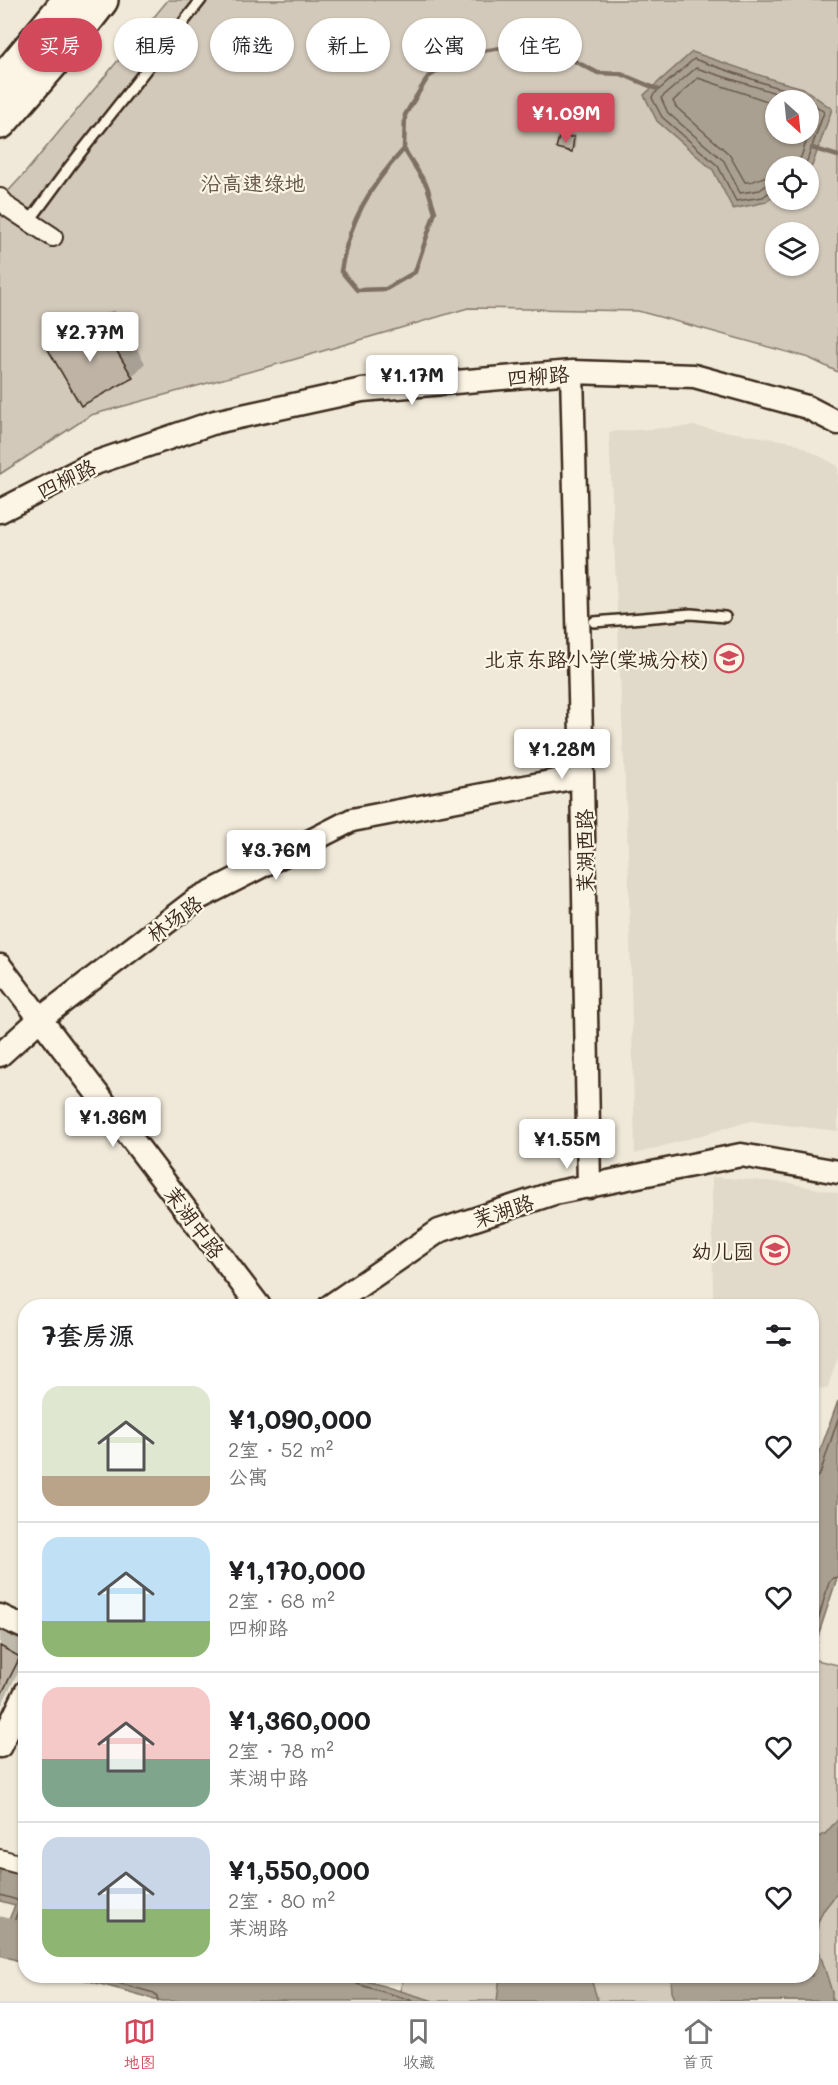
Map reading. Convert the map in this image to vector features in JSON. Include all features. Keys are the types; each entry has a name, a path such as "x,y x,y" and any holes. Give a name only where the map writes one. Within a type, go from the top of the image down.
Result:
{"highway":[{"path":"0,86 70,0"},
{"path":"0,122 60,53 100,0"}],"street":[{"path":"0,198 9,208 54,237"},
{"name":"四柳路","path":"0,511 92,464 215,422 362,390 572,372 694,376 807,407 838,423"},
{"name":"茉湖西路","path":"572,372 589,1187"},
{"name":"林场路","path":"0,1055 40,1019 197,899 352,820 582,776"},
{"name":"茉湖中路","path":"0,966 254,1299"},
{"name":"茉湖路","path":"340,1299 439,1232 554,1193 741,1155 838,1172"},
{"path":"0,1616 18,1624"},
{"path":"0,1746 18,1709"},
{"path":"0,1859 18,1864"}],"lane":[{"path":"27,224 70,165 201,0"},
{"path":"594,622 691,614 725,617"}],"shaded area":[{"name":"北京东路小学(棠城分校)","path":"692,426 793,442 838,466 838,1131 751,1121 635,1154 628,850 609,432"},
{"name":"幼儿园","path":"712,1177 789,1183 838,1193 838,1357 827,1389 819,1388 819,1299 713,1299"}],"green space":[{"name":"沿高速绿地","path":"168,0 838,0 838,372 809,358 638,311 468,308 289,361 91,415 0,474 0,200 114,65 114,72 198,72 198,18 153,18"},
{"path":"819,1661 838,1665 838,2001 397,2001 402,1983 819,1983"}],"water":[{"path":"692,52 806,90 765,90 765,144 819,144 819,100 832,109 816,156 765,156 765,202 733,209 713,170 657,121 644,95"},
{"path":"838,1401 838,1575 819,1633 819,1455"},
{"path":"838,1819 838,1892 819,1920 819,1837 825,1834"},
{"path":"0,1869 18,1875 18,1961 0,1955 0,1942 15,1905 0,1901"},
{"path":"819,1951 832,1992 832,2001 676,2001 671,1983 819,1983"},
{"path":"96,1983 374,1983 434,2001 162,2001"},
{"path":"499,1983 592,1983 598,2001 497,2001"}],"building":[{"path":"559,137 574,137 572,152 556,148"},
{"path":"100,323 133,378 81,406 46,346"},
{"path":"0,1646 18,1656 18,1661 0,1697"}],"waterway":[{"path":"404,149 371,191 349,236 341,271 357,290 386,289 415,272 435,212 427,186 404,149 405,115 428,77 451,62 476,52 520,45 555,51 598,73 621,74 657,89"},
{"path":"812,148 838,156"},
{"path":"0,1930 18,1935"}],"place":[{"name":"北京东路小学(棠城分校)","path":"729,658"},
{"name":"幼儿园","path":"775,1250"}]}
